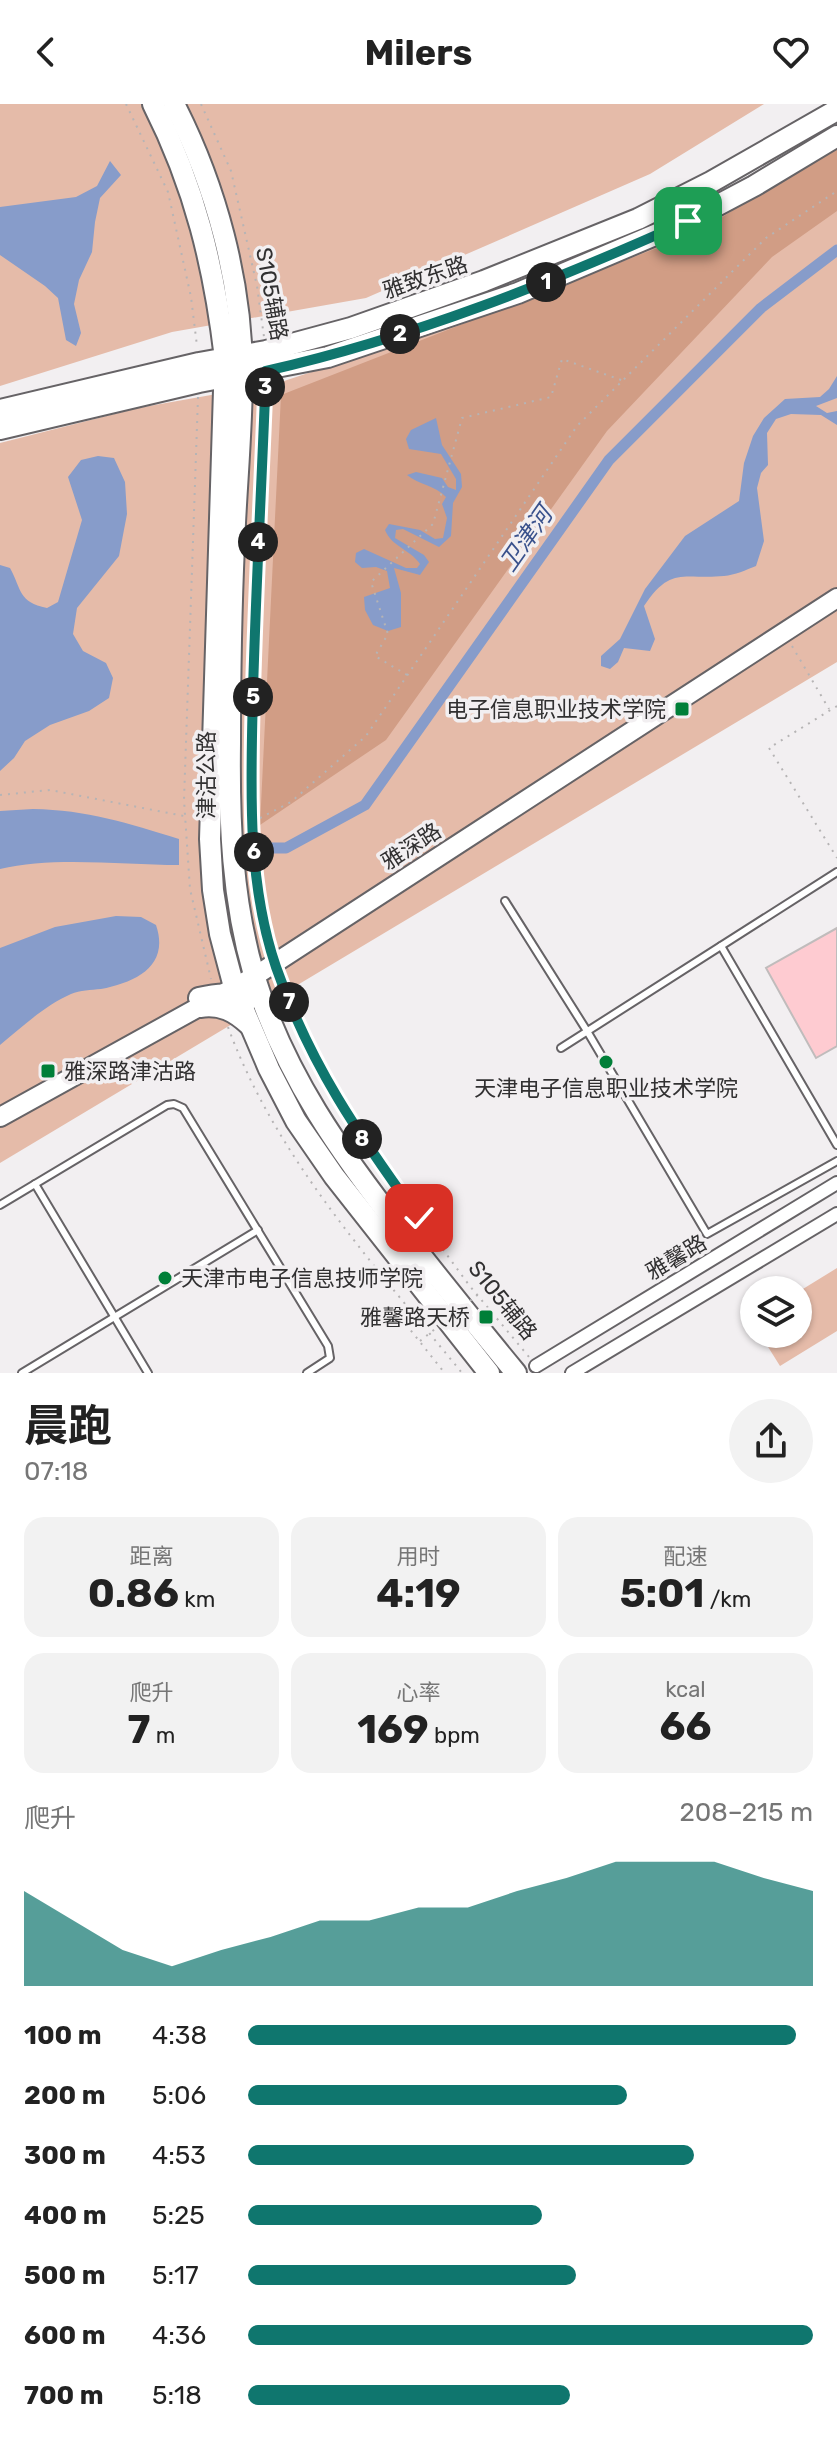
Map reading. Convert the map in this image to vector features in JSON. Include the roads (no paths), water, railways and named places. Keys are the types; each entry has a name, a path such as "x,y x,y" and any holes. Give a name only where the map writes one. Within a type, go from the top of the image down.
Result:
{"main road":[{"name":"津沽公路","path":"153,104 189,184 205,236 233,367 215,616 210,839 218,920 231,989 259,1022 350,1165 516,1373"},
{"name":"津沽公路","path":"174,104 219,220 228,256 233,367 230,812 234,879 254,972 259,1022 296,1121 334,1176 489,1373"},
{"name":"雅致东路","path":"266,361 484,281 638,219 711,182 837,110"},
{"name":"雅致东路","path":"0,410 266,361 328,357 391,337 575,271 701,214 837,136"},
{"name":"雅致东路","path":"0,429 233,367"},
{"path":"196,1004 231,989"}],"street":[{"name":"雅深路","path":"274,960 837,589"},
{"name":"雅深路","path":"231,989 837,598"},
{"path":"0,1117 196,1004"},
{"path":"0,1107 196,1004 221,1007 259,1022"},
{"name":"雅馨路","path":"536,1366 837,1183"},
{"name":"雅馨路","path":"572,1373 837,1214"}],"lane":[{"path":"561,1048 837,872"},
{"path":"505,901 587,1031 707,1234 837,1161"},
{"path":"721,946 837,1145"},
{"path":"0,1205 167,1105 183,1108 328,1346 330,1358 307,1373"},
{"path":"35,1184 148,1373"},
{"path":"22,1373 258,1230"}],"water":[{"path":"110,161 121,175 100,198 92,252 79,280 74,304 81,333 76,346 66,340 58,298 0,255 0,207 76,197 97,186"},
{"path":"837,376 837,398 816,406 827,413 837,411 837,425 821,415 791,414 776,419 767,433 768,465 761,473 757,488 764,541 756,566 728,575 679,577 662,585 644,606 655,639 650,651 624,648 618,662 610,669 601,666 601,656 620,639 645,589 685,536 739,501 744,463 753,436 764,418 785,399 820,397"},
{"path":"436,418 442,445 461,474 462,487 453,503 451,536 439,547 403,529 396,530 395,538 424,555 429,562 420,575 394,568 401,593 401,627 388,631 373,625 365,610 364,597 390,588 387,571 376,567 362,568 355,562 356,553 364,549 406,568 417,568 420,564 416,559 388,536 385,530 389,524 420,530 435,539 443,538 447,518 442,504 446,497 407,475 416,472 442,478 448,487 456,490 456,479 441,454 409,449 406,439 411,430"},
{"path":"98,456 114,458 125,482 127,514 119,556 77,608 73,634 83,651 106,663 113,678 109,698 89,711 50,725 25,741 14,758 0,771 0,565 10,568 26,599 47,608 58,602 82,520 68,477 81,460"},
{"path":"33,809 89,815 179,839 179,865 65,862 0,869 0,811"},
{"path":"116,916 141,917 156,925 158,951 147,970 126,982 78,992 61,999 0,1045 0,948 55,927"}],"waterway":[{"name":"卫津河","path":"264,848 286,848 365,805 609,460 761,308 837,250"}],"place":[{"name":"电子信息职业技术学院","path":"682,709"},
{"name":"天津电子信息职业技术学院","path":"606,1062"},
{"name":"雅深路津沽路","path":"48,1071"},
{"name":"天津市电子信息技师学院","path":"165,1278"},
{"name":"雅馨路天桥","path":"486,1317"}]}
